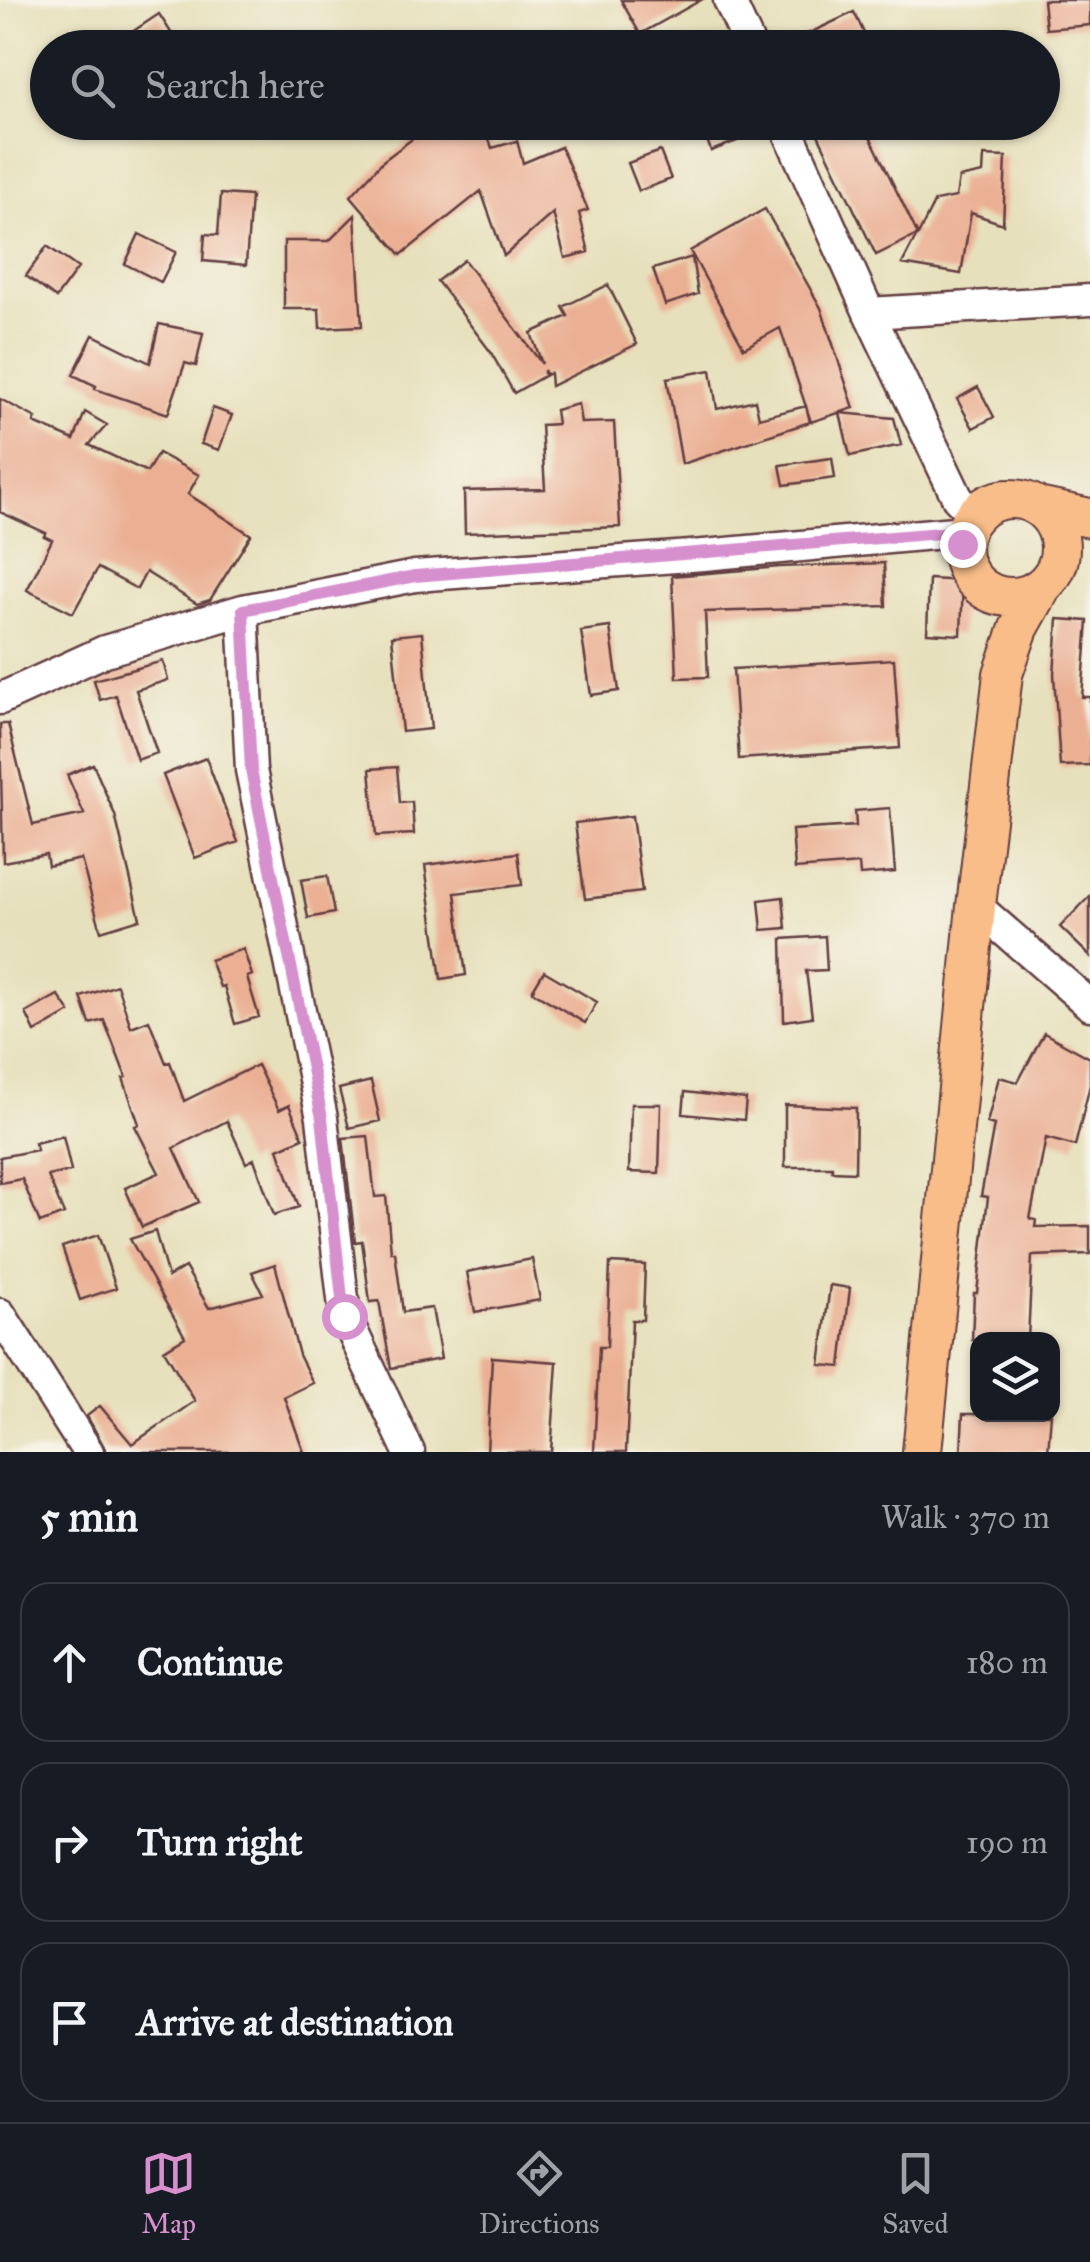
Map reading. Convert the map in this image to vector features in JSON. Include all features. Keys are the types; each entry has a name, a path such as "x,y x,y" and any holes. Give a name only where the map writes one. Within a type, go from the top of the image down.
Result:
{"main road":[{"path":"1003,674 992,624 962,556 970,523 1002,500 1014,499 1090,518"},
{"path":"922,1452 1003,674 1020,628 1060,552 1055,527 1038,508"},
{"path":"974,580 994,594 1020,596 1049,577 1090,538"}],"street":[{"path":"730,0 742,30"},
{"path":"0,699 106,652 243,610 415,576 970,523 869,313 792,140"},
{"path":"869,313 1090,300"},
{"path":"243,610 251,770 322,1118 344,1316 409,1452"},
{"path":"976,906 1090,1005"},
{"path":"0,1314 88,1452"}],"building":[{"path":"621,0 701,0 647,30 638,30"},
{"path":"1043,0 1090,0 1090,25 1046,29"},
{"path":"854,12 862,30 816,30"},
{"path":"159,14 169,30 135,30"},
{"path":"411,140 489,140 492,148 517,141 523,163 561,147 588,210 579,213 589,252 565,258 553,213 504,256 481,191 401,255 351,196 383,161"},
{"path":"707,140 737,141 711,151"},
{"path":"821,140 872,140 918,235 935,201 956,197 959,178 983,173 984,156 1006,157 1003,224 971,213 961,274 902,264 917,235 876,255"},
{"path":"660,151 671,179 639,191 628,163"},
{"path":"221,194 251,196 246,265 203,261 205,234 218,235"},
{"path":"765,209 821,308 854,408 811,422 780,328 744,348 690,251"},
{"path":"355,215 362,326 320,328 319,309 284,309 284,241 329,241"},
{"path":"139,234 176,252 161,282 125,264"},
{"path":"47,246 78,268 56,298 26,276"},
{"path":"692,257 698,294 665,305 653,269"},
{"path":"464,260 542,364 531,333 568,316 563,307 608,285 637,344 551,386 550,373 546,375 544,370 544,376 514,393 490,351 437,281"},
{"path":"159,324 203,333 196,366 185,363 168,414 95,389 96,386 73,375 93,335 150,363"},
{"path":"711,370 717,409 755,400 759,418 806,406 810,422 682,464 667,378"},
{"path":"978,387 994,417 973,428 957,399"},
{"path":"0,399 36,418 34,423 74,440 85,412 107,425 89,445 147,472 158,453 199,475 188,494 251,535 210,600 197,604 146,572 137,589 98,568 73,613 27,590 52,540 44,536 46,533 0,512"},
{"path":"578,404 581,423 614,422 620,527 465,533 464,491 545,489 541,425 557,424 555,410"},
{"path":"213,408 232,415 219,450 201,444"},
{"path":"840,413 894,418 901,445 850,456"},
{"path":"832,458 835,478 784,485 780,465"},
{"path":"884,563 886,606 705,612 708,677 677,678 672,576"},
{"path":"929,579 963,581 961,635 927,633"},
{"path":"1058,619 1088,621 1082,697 1090,697 1090,765 1060,766 1054,674"},
{"path":"610,627 619,691 591,695 581,631"},
{"path":"422,633 431,729 402,732 392,636"},
{"path":"894,659 900,748 739,759 733,669"},
{"path":"163,661 168,680 136,690 157,753 137,760 116,695 100,700 94,680"},
{"path":"0,724 8,724 33,825 84,814 67,775 93,764 115,815 140,919 101,931 81,859 48,866 46,854 3,862"},
{"path":"206,758 238,842 195,858 163,775"},
{"path":"397,767 400,803 412,802 414,834 376,836 370,769"},
{"path":"890,808 895,872 860,875 859,864 795,869 792,830 856,826 855,811"},
{"path":"632,816 642,892 585,899 575,823"},
{"path":"518,853 522,885 455,893 466,975 441,979 425,865"},
{"path":"327,876 334,913 308,918 301,880"},
{"path":"1090,896 1090,956 1060,927"},
{"path":"783,897 786,928 762,930 759,900"},
{"path":"825,936 827,970 806,971 812,1017 784,1021 782,939"},
{"path":"243,949 259,1017 235,1024 224,986 220,987 210,960"},
{"path":"544,971 597,1002 585,1023 532,991"},
{"path":"117,985 131,1027 149,1020 184,1101 257,1065 279,1110 289,1105 303,1138 278,1149 299,1207 274,1215 254,1159 246,1163 227,1121 174,1148 199,1202 142,1227 125,1188 159,1173 135,1126 139,1124 123,1078 126,1077 104,1020 90,1024 81,997"},
{"path":"58,995 70,1012 35,1032 26,1013"},
{"path":"1044,1033 1090,1058 1090,1085 1075,1146 1046,1138 1030,1219 1036,1220 1035,1227 1090,1226 1090,1254 1032,1256 1028,1332 972,1332 988,1197 981,1196 994,1125 987,1123 999,1077 1018,1082"},
{"path":"371,1081 380,1121 349,1128 339,1089"},
{"path":"685,1092 746,1099 744,1120 683,1114"},
{"path":"631,1104 661,1104 659,1173 629,1172"},
{"path":"785,1105 856,1108 855,1172 832,1171 832,1167 785,1167"},
{"path":"63,1136 71,1171 48,1176 64,1214 40,1223 22,1179 0,1183 0,1157 37,1150 35,1143"},
{"path":"368,1136 375,1197 386,1196 391,1252 395,1252 403,1312 432,1308 441,1359 391,1368 379,1301 370,1302 362,1241 355,1242 343,1138"},
{"path":"155,1231 168,1277 185,1267 209,1308 263,1294 252,1272 275,1264 299,1355 313,1383 284,1397 304,1452 107,1452 87,1416 100,1406 132,1444 195,1401 164,1350 185,1337 130,1239"},
{"path":"98,1235 116,1288 80,1300 62,1247"},
{"path":"532,1259 540,1300 475,1312 467,1272"},
{"path":"610,1263 645,1265 643,1320 632,1320 626,1452 594,1452 599,1347 607,1347"},
{"path":"830,1285 850,1288 841,1367 820,1365"},
{"path":"492,1357 557,1362 551,1452 487,1452"},
{"path":"963,1414 970,1414 970,1422 1050,1422 1048,1452 961,1452"}],"route":[{"path":"344,1316 322,1118 251,770 243,610 415,576 965,531 962,544"}]}
